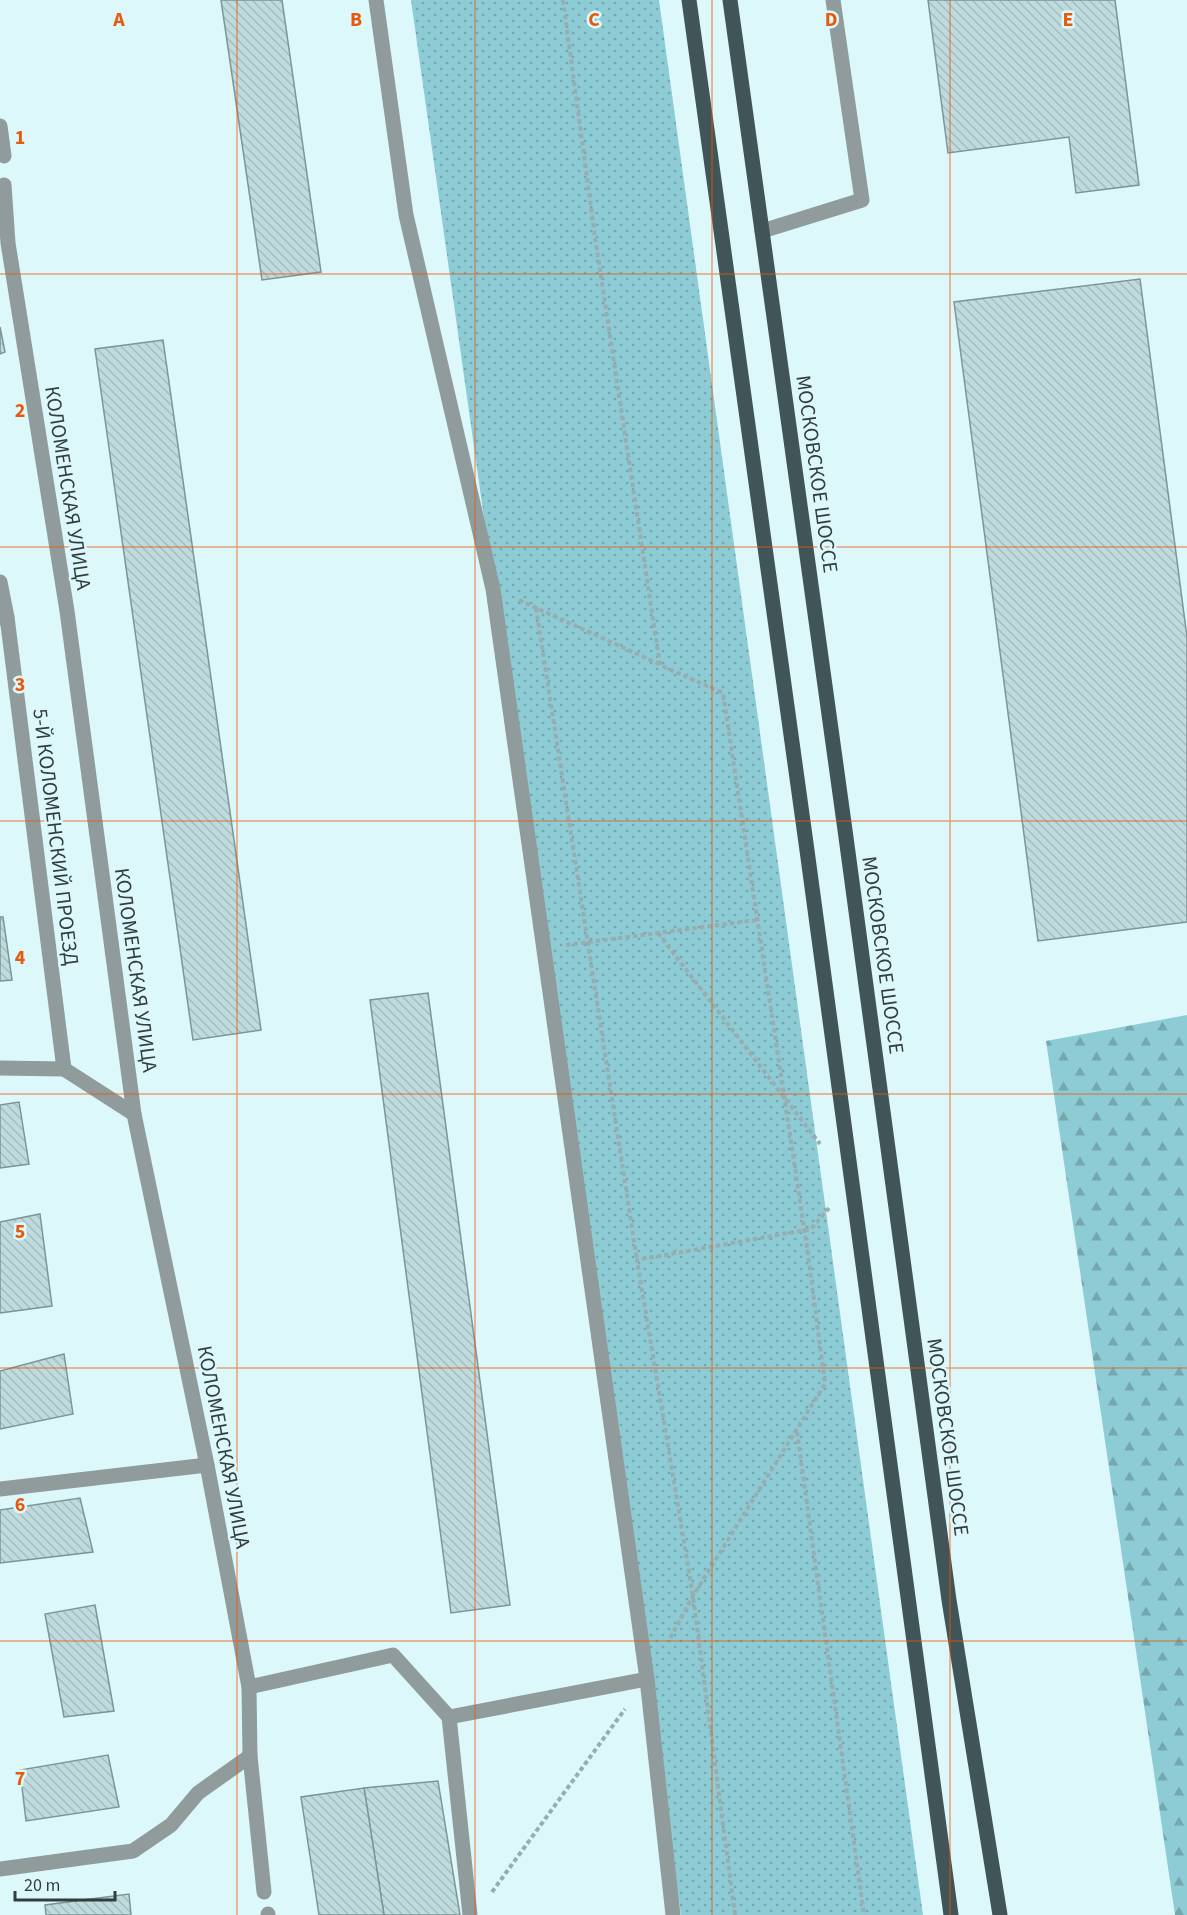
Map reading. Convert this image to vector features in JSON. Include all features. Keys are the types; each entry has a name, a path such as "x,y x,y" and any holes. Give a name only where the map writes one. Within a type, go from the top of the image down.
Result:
{"main road":[{"path":"689,0 951,1915"},
{"name":"МОСКОВСКОЕ ШОССЕ","path":"730,0 949,1600 1000,1915"}],"street":[{"path":"376,0 406,215 493,589 647,1679 674,1915"},
{"path":"762,231 862,200 833,0"},
{"path":"0,126 4,156"},
{"name":"КОЛОМЕНСКАЯ УЛИЦА","path":"4,185 4,243 67,611 134,1114 207,1465 249,1687 250,1756 264,1892"},
{"name":"5-Й КОЛОМЕНСКИЙ ПРОЕЗД","path":"0,582 64,1069"},
{"path":"0,1068 64,1069 134,1114"},
{"path":"0,1489 207,1465"},
{"path":"249,1687 393,1655 449,1717 470,1915"},
{"path":"449,1717 647,1679"},
{"path":"0,1869 133,1851 171,1825 198,1793 250,1756"}],"path":[{"path":"563,0 597,248 660,665"},
{"path":"490,1896 647,1679 693,1596 825,1384 804,1229 723,693 493,589"},
{"path":"536,608 637,1260 693,1596 735,1915"},
{"path":"544,948 757,920"},
{"path":"657,933 824,1149"},
{"path":"637,1260 811,1229 832,1205"},
{"path":"797,1431 864,1915"}],"green space":[{"path":"411,0 659,0 923,1915 681,1915"},
{"path":"1187,1015 1187,1915 1175,1915 1046,1041"}],"building":[{"path":"221,0 282,0 321,272 262,280"},
{"path":"928,0 1115,0 1139,185 1076,193 1069,137 948,153"},
{"path":"1140,279 1187,637 1187,922 1038,941 954,302"},
{"path":"0,327 5,352 0,354"},
{"path":"163,340 261,1030 193,1040 95,349"},
{"path":"0,917 3,917 12,980 0,981"},
{"path":"428,993 510,1605 451,1613 370,1000"},
{"path":"19,1102 29,1164 0,1168 0,1105"},
{"path":"40,1214 52,1306 0,1313 0,1222"},
{"path":"64,1354 73,1414 0,1429 0,1371"},
{"path":"80,1498 93,1552 0,1563 0,1510"},
{"path":"95,1605 114,1711 64,1717 45,1614"},
{"path":"108,1755 119,1807 26,1821 20,1770"},
{"path":"438,1781 460,1915 384,1915 364,1788"},
{"path":"364,1788 384,1915 319,1915 301,1797"},
{"path":"129,1894 131,1915 46,1915 45,1905"}]}
